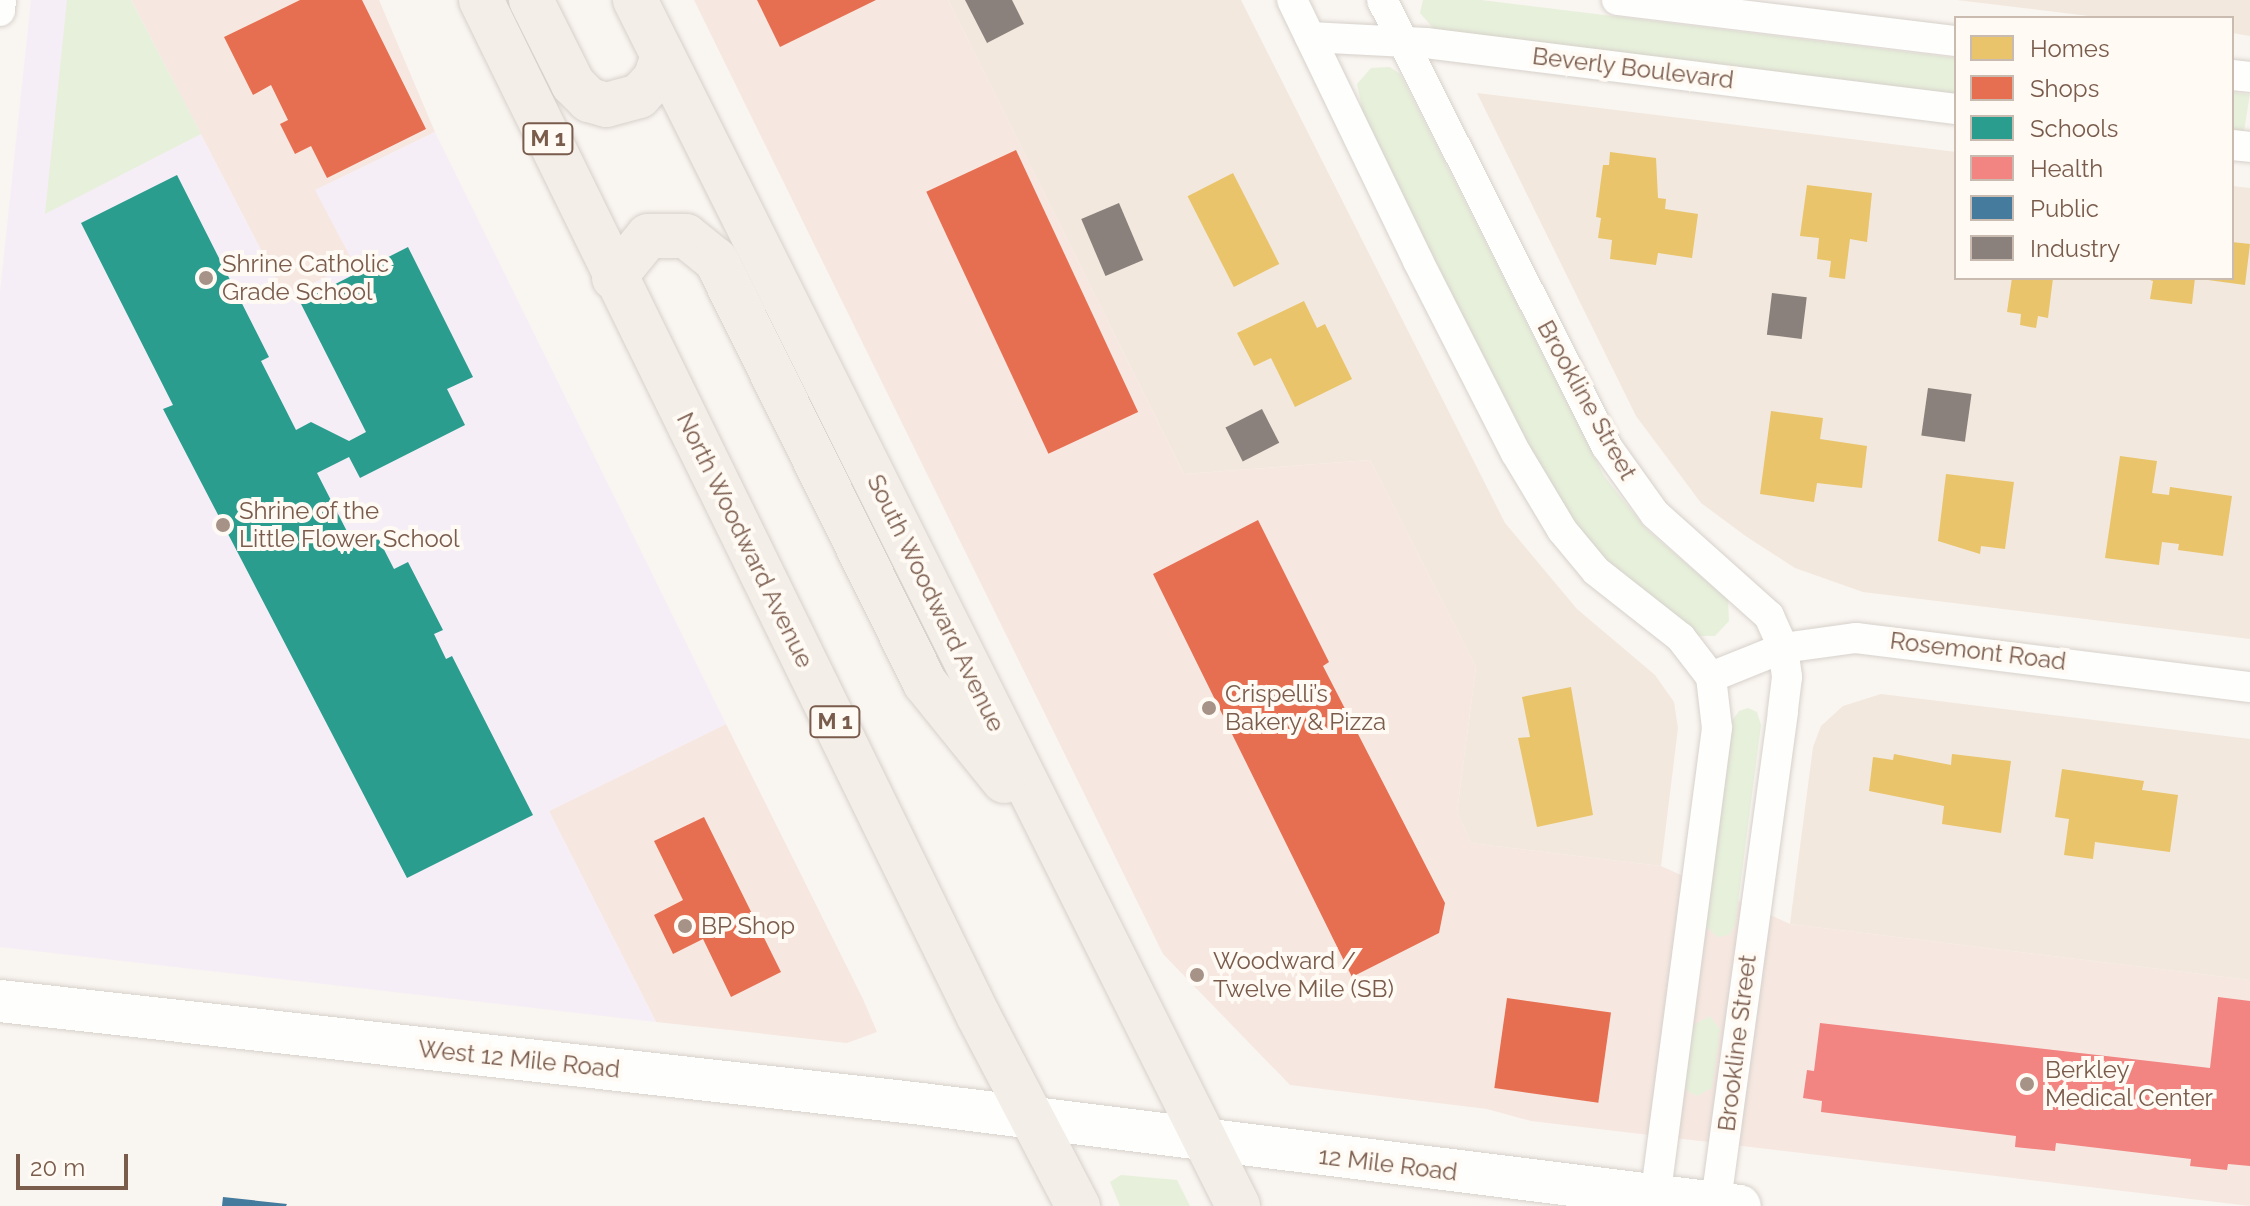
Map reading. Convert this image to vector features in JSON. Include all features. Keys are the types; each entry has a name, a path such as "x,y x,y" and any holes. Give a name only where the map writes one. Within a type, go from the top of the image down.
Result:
{"main road":[{"name":"North Woodward Avenue","path":"481,0 614,278 978,1015 1037,1121 1078,1206"},
{"path":"531,0 573,84 589,100 615,104 639,96 655,79 663,56"},
{"name":"South Woodward Avenue","path":"635,0 1238,1206"},
{"path":"614,278 648,236 686,236 716,260 925,683 1061,851"},
{"name":"West 12 Mile Road","path":"0,1001 1037,1121"},
{"name":"12 Mile Road","path":"1037,1121 1728,1205"}],"street":[{"path":"0,11 1,0"},
{"path":"1292,0 1490,402 1562,530 1596,571 1681,638 1711,677 1717,728 1655,1196"},
{"name":"Brookline Street","path":"1382,0 1607,447 1655,514 1769,616 1783,648 1786,689 1728,1205"},
{"path":"1617,0 1954,41"},
{"name":"Beverly Boulevard","path":"1310,37 1402,40 1954,109"},
{"name":"Rosemont Road","path":"1711,677 1783,648 1856,638 1896,640 2250,687"}],"shaded area":[{"path":"31,0 131,0 285,296 354,264 315,190 435,132 726,724 549,811 656,1022 0,947 0,292"},
{"path":"131,0 379,0 435,132 316,190 355,264 285,296"},
{"path":"694,0 948,0 1184,474 1370,460 1476,667 1457,812 1471,843 1661,866 1790,924 2250,980 2250,1206 1531,1121 1487,1109 1290,1085 1163,954"},
{"path":"948,0 1241,0 1505,523 1577,609 1655,675 1674,702 1678,728 1661,866 1471,843 1457,812 1476,667 1370,460 1184,474"},
{"path":"1957,0 2250,0 2250,36 2234,33 2234,16 2089,16"},
{"path":"1477,93 1954,152 1954,280 2234,280 2234,186 2250,188 2250,639 1863,592 1795,568 1701,503 1636,416"},
{"path":"1881,694 2250,739 2250,980 1790,924 1813,747 1821,726 1843,706"},
{"path":"726,724 877,1032 847,1043 656,1022 549,811"}],"green space":[{"path":"67,0 131,0 201,134 45,214"},
{"path":"1423,0 1481,0 1954,58 1954,95 1435,30 1420,13"},
{"path":"1390,67 1400,74 1604,476 1646,529 1728,600 1729,621 1715,636 1694,636 1599,554 1562,507 1521,436 1363,114 1357,84 1371,68"},
{"path":"2234,92 2250,95 2244,131 2234,130"},
{"path":"1748,708 1757,712 1761,725 1735,926 1729,935 1717,937 1706,926 1732,721 1739,711"},
{"path":"1710,1016 1720,1029 1712,1088 1697,1096 1687,1091 1685,1083 1692,1026"},
{"path":"1121,1175 1177,1180 1190,1206 1120,1206 1110,1182"}],"building: Homes":[{"path":"1610,152 1656,158 1658,198 1666,199 1665,209 1698,214 1692,258 1658,253 1656,265 1610,259 1612,240 1598,238 1601,218 1596,217 1603,165 1609,165"},
{"path":"1233,173 1279,264 1234,287 1188,196"},
{"path":"1807,185 1872,193 1867,242 1850,239 1845,279 1829,277 1831,261 1817,259 1819,238 1800,236"},
{"path":"2234,242 2250,244 2245,285 2208,280 2234,280"},
{"path":"2012,280 2053,280 2048,318 2038,316 2036,328 2020,325 2021,314 2007,312"},
{"path":"2150,280 2195,280 2192,304 2150,299 2153,281"},
{"path":"1304,301 1317,328 1325,324 1352,379 1295,407 1271,358 1254,366 1237,333"},
{"path":"1771,411 1823,418 1820,439 1867,446 1862,488 1817,483 1814,502 1760,494"},
{"path":"2120,456 2157,461 2152,493 2169,495 2170,487 2232,496 2223,556 2178,550 2179,544 2162,542 2159,565 2105,558"},
{"path":"1946,474 2014,482 2005,549 1981,546 1980,554 1938,541"},
{"path":"1571,687 1593,815 1537,827 1518,738 1530,737 1522,697"},
{"path":"1894,754 1951,765 1952,754 2011,761 2001,833 1942,824 1944,806 1869,791 1873,757 1893,760"},
{"path":"2062,769 2144,781 2142,790 2178,795 2170,852 2095,842 2093,859 2064,855 2069,819 2055,817"}],"building: Shops":[{"path":"300,0 362,0 426,129 327,178 311,146 295,154 280,124 288,120 271,85 253,95 224,37"},
{"path":"757,0 876,0 780,47"},
{"path":"1016,150 1138,412 1048,454 926,192"},
{"path":"1258,520 1329,662 1323,666 1445,903 1439,933 1352,977 1153,574"},
{"path":"704,817 781,972 731,997 703,939 673,954 654,915 683,900 654,841"},
{"path":"1507,998 1611,1013 1598,1103 1494,1088"}],"building: Schools":[{"path":"177,175 269,357 261,361 296,430 311,422 349,441 366,432 300,302 408,247 473,377 447,389 465,425 360,478 349,457 317,473 354,545 376,534 394,569 408,562 443,630 434,634 446,659 452,656 533,815 407,878 163,409 173,405 81,223"}],"building: Health":[{"name":"Berkley Medical Center","path":"2218,997 2250,1001 2250,1166 2228,1164 2227,1170 2190,1166 2191,1159 2056,1143 2055,1151 2015,1147 2016,1136 1821,1112 1822,1101 1803,1098 1807,1070 1814,1071 1820,1023 2210,1068"}],"building: Public":[{"path":"223,1197 287,1204 222,1206"}],"building: Industry":[{"path":"965,0 1012,0 1024,24 987,43"},
{"path":"1119,203 1143,260 1105,276 1081,219"},
{"path":"1772,293 1807,297 1802,339 1767,335"},
{"path":"1928,388 1972,394 1965,442 1921,436"},
{"path":"1262,409 1279,443 1243,461 1225,428"}],"place":[{"name":"Shrine Catholic Grade School","path":"206,278"},
{"name":"Shrine of the Little Flower School","path":"223,525"},
{"name":"Crispelli’s Bakery & Pizza","path":"1209,708"},
{"name":"BP Shop","path":"685,926"},
{"name":"Woodward / Twelve Mile (SB)","path":"1197,975"},
{"name":"Berkley Medical Center","path":"2027,1084"}]}
